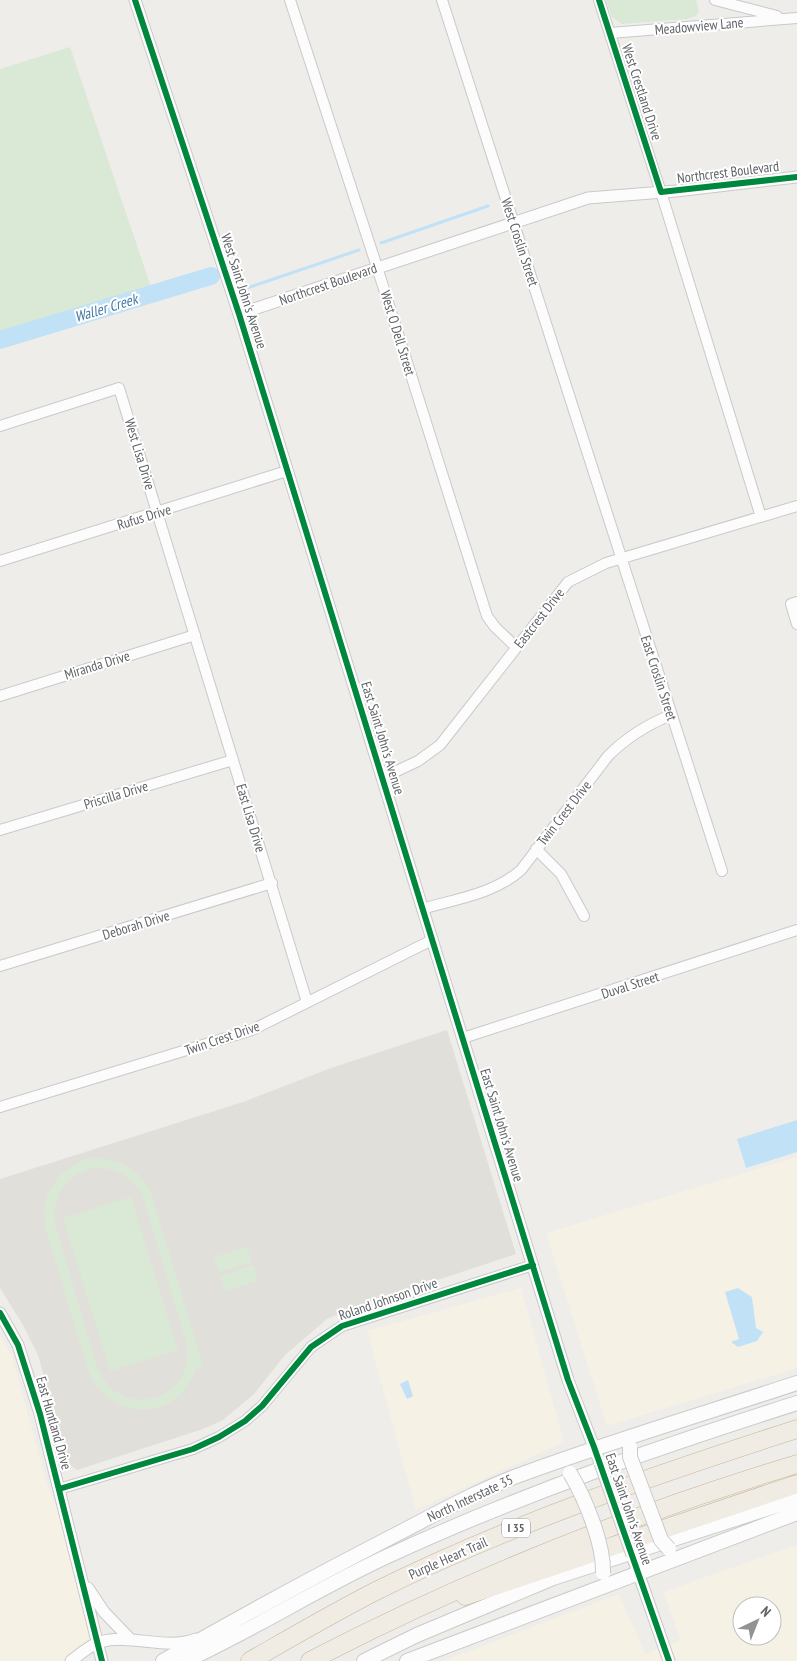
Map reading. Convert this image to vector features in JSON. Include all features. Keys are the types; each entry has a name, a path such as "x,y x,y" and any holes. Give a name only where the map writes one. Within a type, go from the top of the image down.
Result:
{"highway":[{"name":"Purple Heart Trail","path":"250,1661 375,1592 472,1547 639,1482 797,1429"},
{"name":"I 35","path":"310,1661 425,1604 554,1548 726,1486 797,1464"},
{"path":"425,1604 470,1595 586,1554 797,1484"}],"main road":[{"name":"North Interstate 35","path":"164,1661 218,1629 454,1504 524,1473 554,1464 594,1447 797,1383"},
{"path":"185,1661 320,1590 461,1523 542,1490 648,1452 797,1403"},
{"path":"640,1432 630,1448 630,1457 661,1540 669,1549 683,1556"},
{"path":"554,1464 570,1473 592,1522 603,1559 603,1573 590,1592"},
{"path":"364,1661 426,1632 553,1578 797,1499"},
{"path":"407,1661 797,1513"}],"street":[{"name":"West Saint John's Avenue","path":"135,0 239,314 325,591"},
{"name":"West O Dell Street","path":"290,0 378,267 487,616 494,627 516,646"},
{"name":"West Croslin Street","path":"442,0 598,484"},
{"name":"West Crestland Drive","path":"599,0 661,192 761,517"},
{"name":"Meadowview Lane","path":"716,0 748,10 793,18"},
{"name":"Meadowview Lane","path":"610,33 793,18"},
{"name":"Northcrest Boulevard","path":"239,314 588,198 797,177"},
{"name":"West Lisa Drive","path":"0,426 119,388 195,635"},
{"name":"Rufus Drive","path":"0,562 287,471"},
{"name":"East Croslin Street","path":"598,484 722,871"},
{"name":"Eastcrest Drive","path":"382,778 418,761 440,745 568,582 606,563 622,560 797,506"},
{"name":"East Saint John's Avenue","path":"325,591 568,1380 600,1463 669,1661"},
{"path":"794,603 797,624"},
{"name":"Miranda Drive","path":"0,696 195,635"},
{"name":"East Lisa Drive","path":"195,635 307,1002"},
{"name":"Twin Crest Drive","path":"422,909 488,890 502,884 521,870 608,756 644,726 671,715"},
{"name":"Priscilla Drive","path":"0,830 233,760"},
{"path":"536,849 561,874 584,916"},
{"name":"Deborah Drive","path":"0,966 272,883"},
{"name":"Duval Street","path":"463,1038 797,930"},
{"name":"Twin Crest Drive","path":"0,1107 252,1030 432,940"},
{"name":"Roland Johnson Drive","path":"59,1489 193,1449 219,1437 245,1421 262,1406 312,1347 342,1326 533,1264"},
{"name":"East Huntland Drive","path":"0,1313 18,1345 40,1414 99,1642 102,1661"},
{"path":"82,1579 104,1612 130,1639"},
{"path":"71,1661 99,1642 130,1639 164,1644 188,1642 218,1629"}],"shaded area":[{"path":"447,1030 516,1254 359,1306 327,1319 285,1355 254,1394 223,1420 203,1429 77,1470 69,1464 38,1355 23,1325 0,1288 0,1179 243,1102 331,1068"},
{"path":"797,1157 797,1368 607,1426 546,1233"},
{"path":"521,1288 564,1442 416,1510 367,1331"},
{"path":"0,1335 12,1357 48,1487 81,1573 99,1642 71,1661 0,1661"},
{"path":"797,1545 797,1661 443,1661 619,1594 645,1654 681,1640 663,1592"}],"green space":[{"path":"606,0 696,0 699,11 696,16 687,19 622,24 612,17"},
{"path":"70,47 152,290 0,339 0,69"},
{"path":"101,1158 124,1164 141,1177 150,1190 203,1365 196,1368 187,1386 175,1399 160,1407 144,1410 127,1407 111,1400 98,1387 88,1370 46,1230 44,1212 47,1195 61,1173 84,1160","holes":["102,1168 122,1174 133,1182 142,1194 186,1341 187,1362 181,1378 169,1391 155,1398 138,1400 122,1395 108,1385 97,1367 56,1227 55,1206 62,1189 75,1176 84,1171"]},
{"path":"131,1197 178,1350 110,1371 63,1218"},
{"path":"247,1247 252,1262 219,1272 214,1257"},
{"path":"253,1265 258,1281 224,1291 220,1276"}],"water":[{"path":"797,1120 797,1152 746,1168 737,1139"},
{"path":"738,1288 752,1297 756,1328 763,1332 757,1341 738,1347 731,1342 739,1339 725,1292"},
{"path":"408,1380 413,1396 407,1399 400,1384"}],"waterway":[{"name":"Waller Creek","path":"381,243 488,206"},
{"name":"Waller Creek","path":"247,288 359,250"},
{"name":"Waller Creek","path":"0,340 211,276"}],"cycle path":[{"path":"135,0 239,314 568,1380 594,1447 669,1661"},
{"path":"599,0 661,192 797,177"},
{"path":"59,1489 193,1449 219,1437 245,1421 262,1406 311,1347 342,1326 533,1265"},
{"path":"0,1313 18,1345 40,1414 102,1661"}]}
